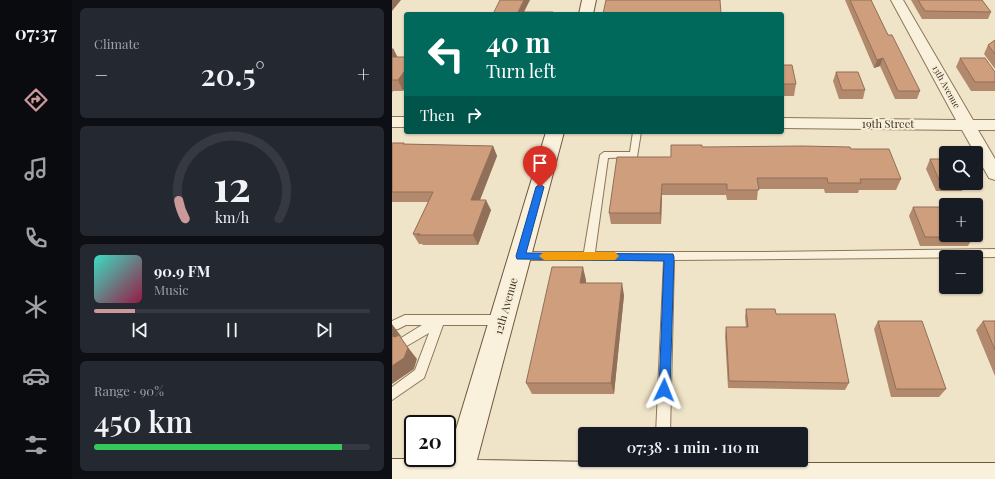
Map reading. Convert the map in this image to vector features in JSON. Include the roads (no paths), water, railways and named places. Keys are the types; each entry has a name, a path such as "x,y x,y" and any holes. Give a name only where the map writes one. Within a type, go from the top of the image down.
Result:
{"street":[{"path":"586,12 589,0"},
{"name":"13th Avenue","path":"897,0 966,125 995,174"},
{"path":"392,122 404,122"},
{"name":"19th Street","path":"784,123 995,125"},
{"name":"12th Avenue","path":"457,477 554,134"},
{"path":"392,474 457,477 661,472 995,478"}],"lane":[{"path":"589,255 604,155 634,156 637,134"},
{"path":"521,256 589,255 669,257 995,253"},
{"path":"663,427 669,257"},
{"path":"394,326 405,320 502,320"},
{"path":"405,342 439,320"},
{"path":"392,394 420,374 439,320"}]}
